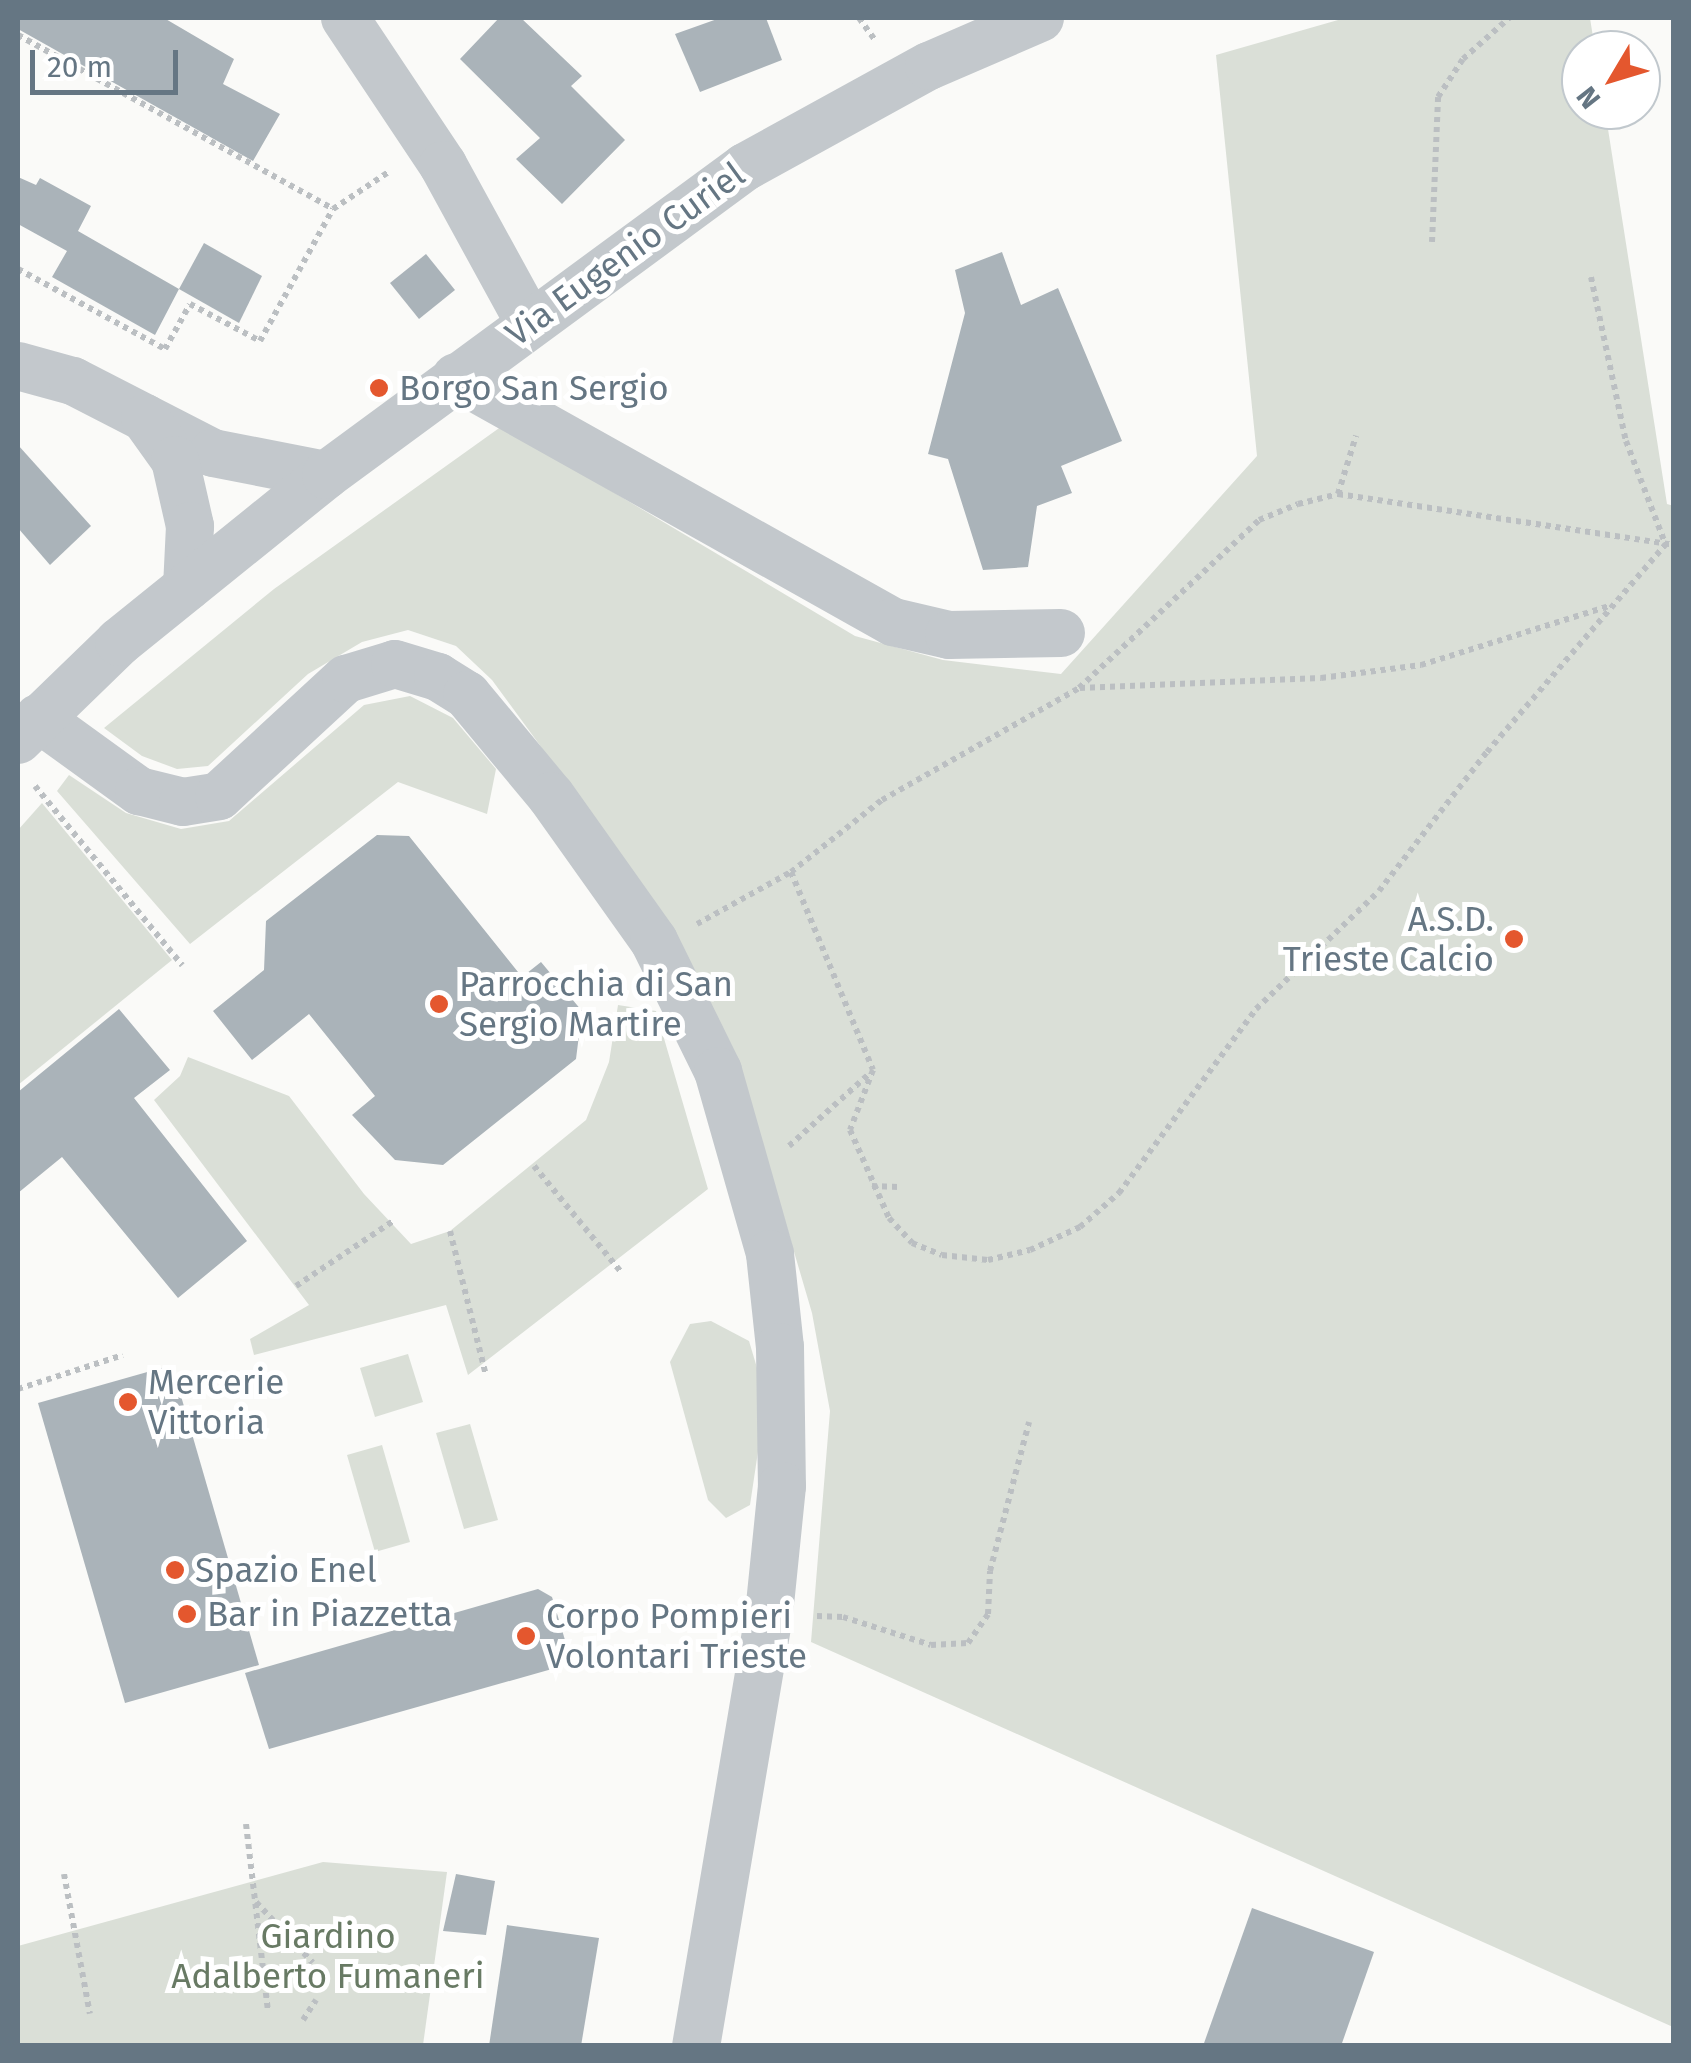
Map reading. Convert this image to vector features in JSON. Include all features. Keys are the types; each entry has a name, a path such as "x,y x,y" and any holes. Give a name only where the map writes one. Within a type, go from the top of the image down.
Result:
{"street":[{"path":"345,18 429,146 528,322"},
{"name":"Via Eugenio Curiel","path":"29,746 187,587 326,475 528,322 746,167 930,66 1040,18"},
{"path":"18,366 73,381 213,453 326,475"},
{"path":"456,376 894,622 948,636 1061,634"},
{"path":"144,418 175,460 190,526 187,587"},
{"path":"29,746 140,791 183,802 219,796 346,679 396,664 467,694 551,796 654,941 718,1071 770,1254 780,1348 782,1486 769,1616 696,2046"}],"path":[{"path":"859,18 885,52"},
{"path":"1432,242 1438,97 1463,59 1509,18"},
{"path":"18,34 333,208"},
{"path":"18,270 165,349 190,304 260,341 333,208 429,146"},
{"path":"1591,277 1626,441 1670,544"},
{"path":"1338,494 1356,436"},
{"path":"654,941 722,914 791,872 882,800 1079,688 1259,520 1338,494 1670,544"},
{"path":"791,872 873,1070 850,1130 870,1186 912,1242 942,1255 988,1260 1030,1250 1080,1227 1119,1193 1256,1009 1380,891 1614,604 1670,544"},
{"path":"1079,688 1321,678 1421,665 1614,604"},
{"path":"29,746 182,965"},
{"path":"779,1152 824,1120 873,1070"},
{"path":"534,1166 621,1272"},
{"path":"870,1186 899,1187"},
{"path":"296,1286 393,1221"},
{"path":"450,1232 486,1375"},
{"path":"18,1389 123,1356"},
{"path":"769,1616 844,1617 903,1639 968,1643 988,1614 990,1571 1029,1422"},
{"path":"246,1824 268,2011"},
{"path":"64,1874 90,2014"},
{"path":"255,1901 313,1962"},
{"path":"302,2020 316,2000"}],"green space":[{"path":"1345,18 1590,18 1592,30 1561,30 1561,130 1608,130 1667,504 1674,506 1673,2027 811,1642 830,1411 812,1313 758,1129 695,986 539,744 492,680 456,646 408,630 362,642 308,674 208,766 177,769 142,756 104,728 274,589 502,426 855,636 943,660 1061,674 1257,456 1216,55"},
{"path":"410,696 453,718 496,769 487,814 398,782 190,944 57,791 69,775 126,813 181,829 229,821 364,705"},
{"path":"42,803 172,960 18,1085 18,830"},
{"path":"618,1005 656,1011 708,1189 468,1375 446,1305 254,1355 250,1339 309,1305 154,1100 180,1076 188,1057 289,1096 364,1194 411,1244 450,1231 586,1120 609,1062"},
{"path":"711,1321 749,1341 766,1398 750,1505 726,1518 708,1500 670,1362 690,1324"},
{"path":"408,1354 423,1402 375,1417 360,1368"},
{"path":"470,1424 498,1520 464,1529 436,1433"},
{"path":"382,1445 410,1542 375,1552 347,1455"},
{"name":"Giardino Adalberto Fumaneri","path":"323,1862 447,1872 423,2045 18,2045 18,1946"}],"building":[{"path":"18,18 164,18 234,59 223,84 280,114 253,161 18,29"},
{"path":"499,18 521,18 582,76 571,86 625,140 562,204 516,159 540,138 460,59"},
{"path":"720,18 766,18 782,60 700,92 675,34"},
{"path":"18,177 36,185 40,178 91,206 78,231 179,289 155,335 52,277 67,251 18,224"},
{"path":"204,243 262,276 239,323 179,289"},
{"path":"1002,252 1021,305 1058,288 1122,441 1061,466 1072,493 1037,506 1028,567 983,570 948,459 928,454 965,313 955,270"},
{"path":"426,254 455,290 419,319 390,283"},
{"path":"18,445 91,526 50,565 18,528"},
{"name":"Parrocchia di San Sergio Martire","path":"377,835 409,836 522,977 541,962 582,1011 576,1059 443,1165 395,1160 352,1115 375,1096 309,1014 252,1060 213,1011 264,970 266,921"},
{"path":"119,1009 170,1070 134,1098 247,1241 178,1298 62,1157 18,1193 18,1092"},
{"path":"172,1365 259,1665 125,1703 38,1403"},
{"path":"538,1589 552,1597 568,1650 559,1667 269,1749 245,1673"},
{"path":"456,1874 495,1881 486,1935 443,1931"},
{"path":"1252,1908 1374,1952 1341,2046 1203,2046"},
{"path":"507,1925 599,1938 581,2046 489,2046"}],"place":[{"name":"Borgo San Sergio","path":"379,388"},
{"name":"A.S.D. Trieste Calcio","path":"1514,939"},
{"name":"Parrocchia di San Sergio Martire","path":"439,1004"},
{"name":"Mercerie Vittoria","path":"128,1402"},
{"name":"Spazio Enel","path":"175,1570"},
{"name":"Bar in Piazzetta","path":"187,1614"},
{"name":"Corpo Pompieri Volontari Trieste","path":"526,1636"}]}
